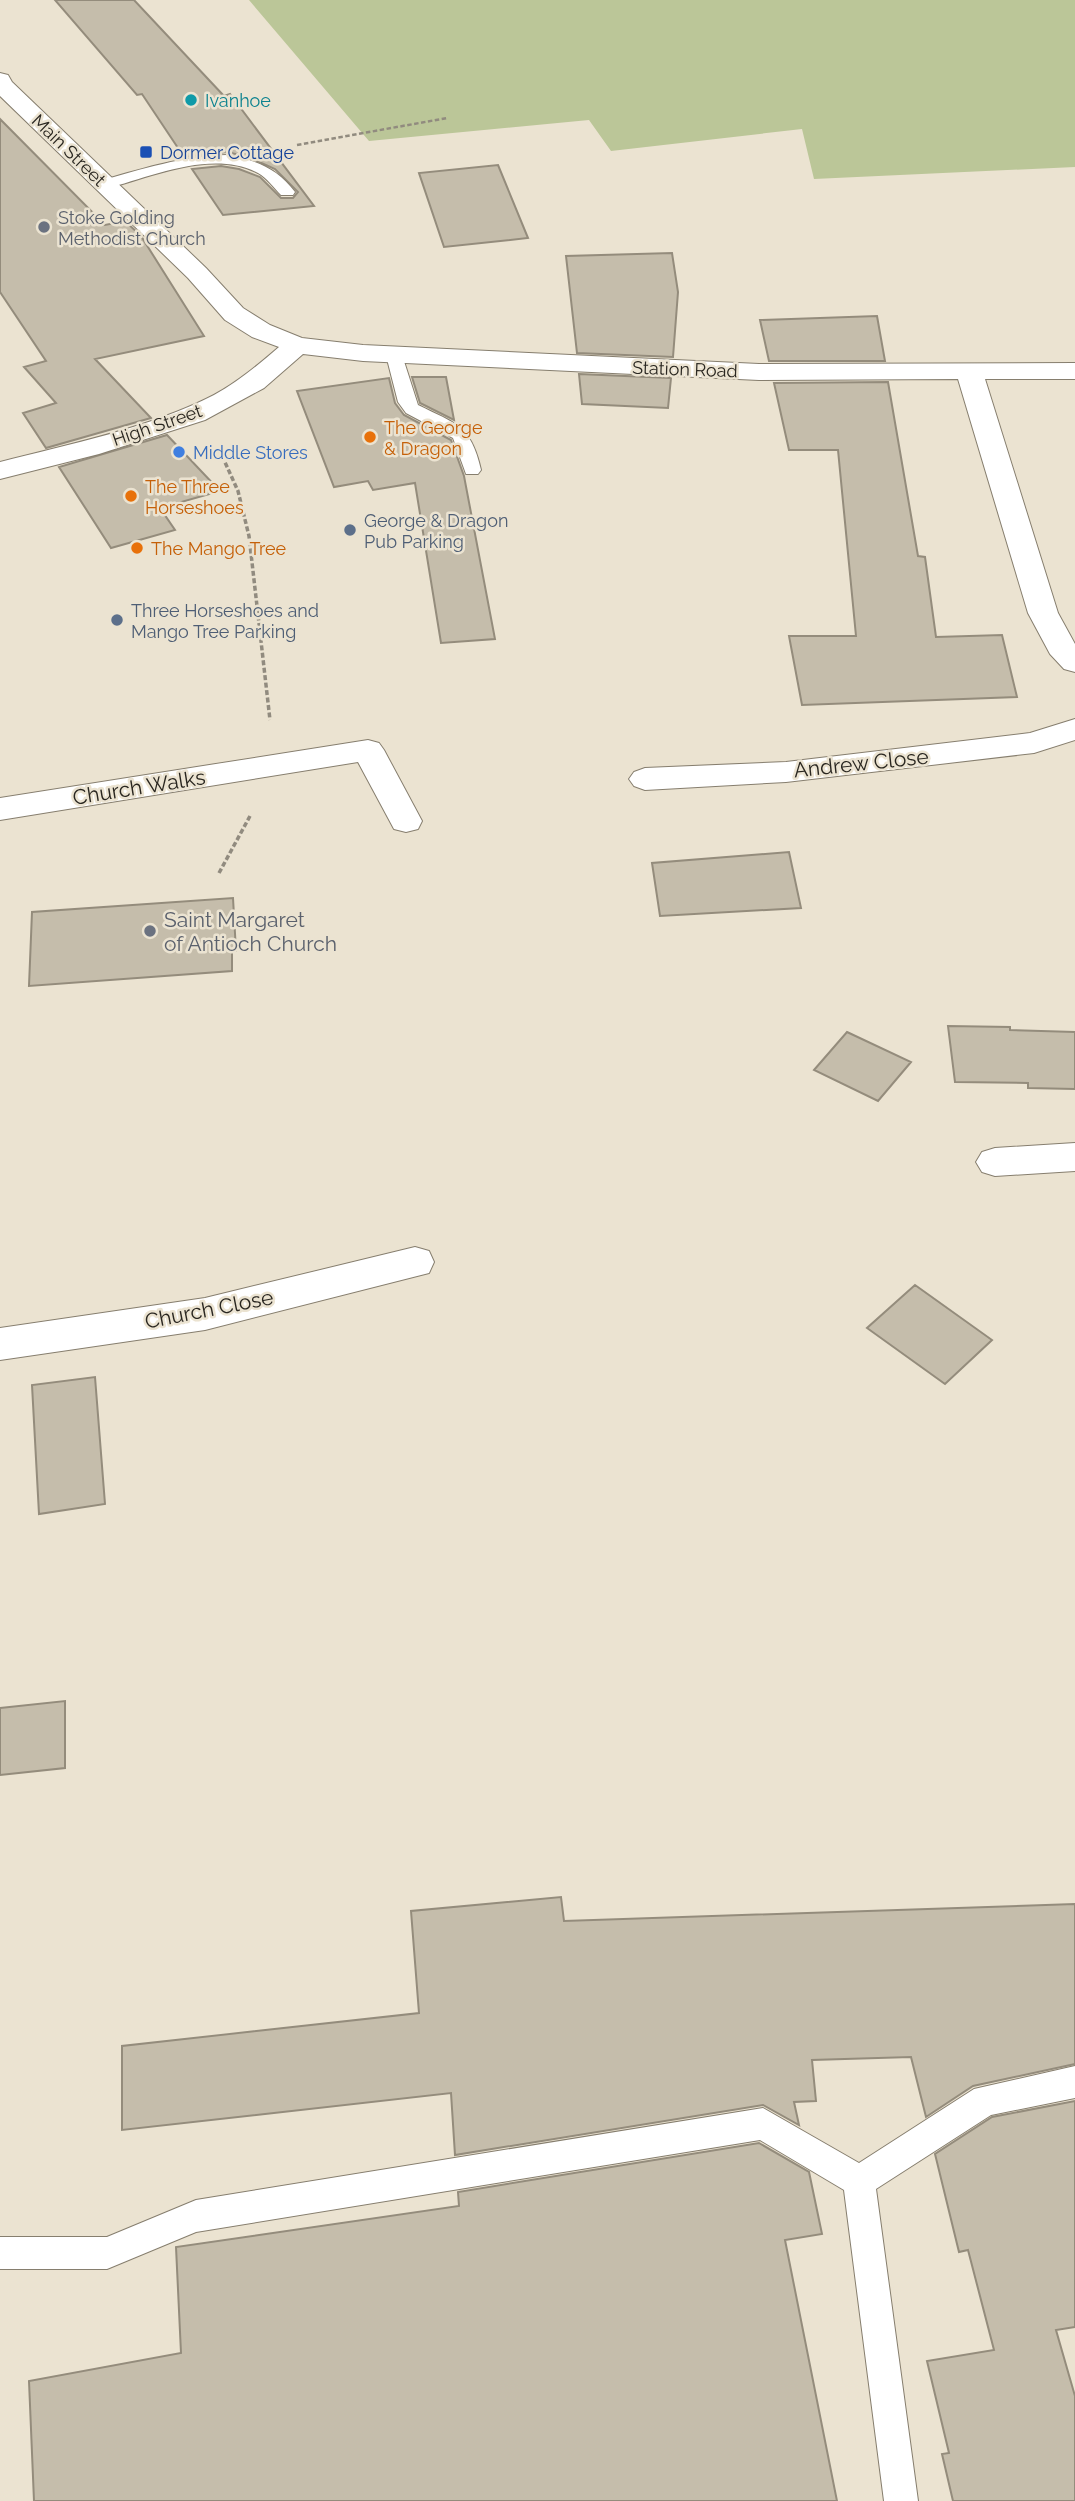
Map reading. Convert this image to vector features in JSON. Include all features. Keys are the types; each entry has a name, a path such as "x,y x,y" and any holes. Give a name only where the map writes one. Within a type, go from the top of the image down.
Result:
{"street":[{"name":"Main Street","path":"1,84 197,273 234,314 261,331 297,345"},
{"name":"Station Road","path":"297,345 394,355 759,372 1075,371"},
{"name":"High Street","path":"0,471 89,448 195,414 254,382 297,345"},
{"path":"969,371 1043,613 1061,647 1075,662"},
{"name":"Andrew Close","path":"645,779 786,772 1034,743 1075,729"},
{"name":"Church Walks","path":"0,809 368,750 407,821"},
{"path":"995,1162 1075,1157"},
{"name":"Church Close","path":"0,1344 205,1314 415,1262"}],"lane":[{"path":"105,184 217,160 243,161 264,170 287,192"},
{"path":"394,355 407,402 412,409 461,433 468,446 472,470"},
{"path":"859,2180 985,2100 1075,2082"},
{"path":"0,2253 107,2253 196,2217 763,2124 859,2180"},
{"path":"859,2180 901,2501"}],"path":[{"path":"217,160 447,118"},
{"path":"195,414 205,425 232,470 248,527 258,634 277,765 219,873"}],"green space":[{"path":"249,0 1075,0 1075,167 814,179 802,129 611,151 589,120 369,141"}],"building":[{"path":"55,0 134,0 224,96 230,94 314,206 223,215 192,169 221,166 239,169 260,177 281,198 293,198 298,192 275,169 248,157 227,152 184,157 142,94 137,95"},
{"path":"0,119 105,225 125,221 141,236 204,336 95,359 151,418 46,448 23,413 56,403 24,367 46,361 0,292"},
{"path":"498,165 528,238 444,247 419,173"},
{"path":"672,253 678,292 673,357 577,353 566,256"},
{"path":"877,316 885,361 769,361 760,320"},
{"path":"579,374 671,378 668,408 582,404"},
{"path":"412,377 446,377 454,420 420,403"},
{"path":"389,378 395,403 404,415 451,440 464,476 495,639 441,643 415,483 373,490 368,481 334,487 297,391"},
{"path":"888,382 918,556 925,557 936,637 1002,635 1017,697 802,705 789,636 856,636 838,450 789,450 774,383"},
{"path":"167,435 220,491 160,508 175,530 111,548 59,467"},
{"path":"789,852 801,908 660,916 652,863"},
{"name":"Saint Margaret of Antioch Church","path":"233,898 236,951 232,951 232,971 29,986 32,912"},
{"path":"948,1026 1075,1032 1075,1089 1028,1088 1028,1083 955,1082"},
{"path":"847,1032 911,1062 878,1101 814,1070"},
{"path":"915,1285 992,1340 945,1384 867,1328"},
{"path":"95,1377 105,1504 39,1514 32,1385"},
{"path":"65,1701 65,1768 0,1775 0,1708"},
{"path":"561,1897 564,1921 1075,1904 1075,2064 973,2086 926,2117 911,2057 812,2060 816,2101 794,2102 799,2125 763,2105 455,2155 451,2093 122,2130 122,2046 419,2013 411,1911"},
{"path":"1075,2101 1075,2327 1056,2330 1075,2396 1075,2501 953,2501 942,2454 949,2453 927,2361 994,2350 968,2250 959,2252 935,2154 992,2117"},
{"path":"759,2143 809,2172 822,2234 785,2240 837,2501 34,2501 29,2381 181,2353 176,2247 459,2206 458,2192"}],"place":[{"name":"Ivanhoe","path":"191,100"},
{"name":"Dormer Cottage","path":"146,152"},
{"name":"Stoke Golding Methodist Church","path":"44,227"},
{"name":"The George & Dragon","path":"370,437"},
{"name":"Middle Stores","path":"179,452"},
{"name":"The Three Horseshoes","path":"131,496"},
{"name":"George & Dragon Pub Parking","path":"350,530"},
{"name":"The Mango Tree","path":"137,548"},
{"name":"Three Horseshoes and Mango Tree Parking","path":"117,620"},
{"name":"Saint Margaret of Antioch Church","path":"150,931"}]}
